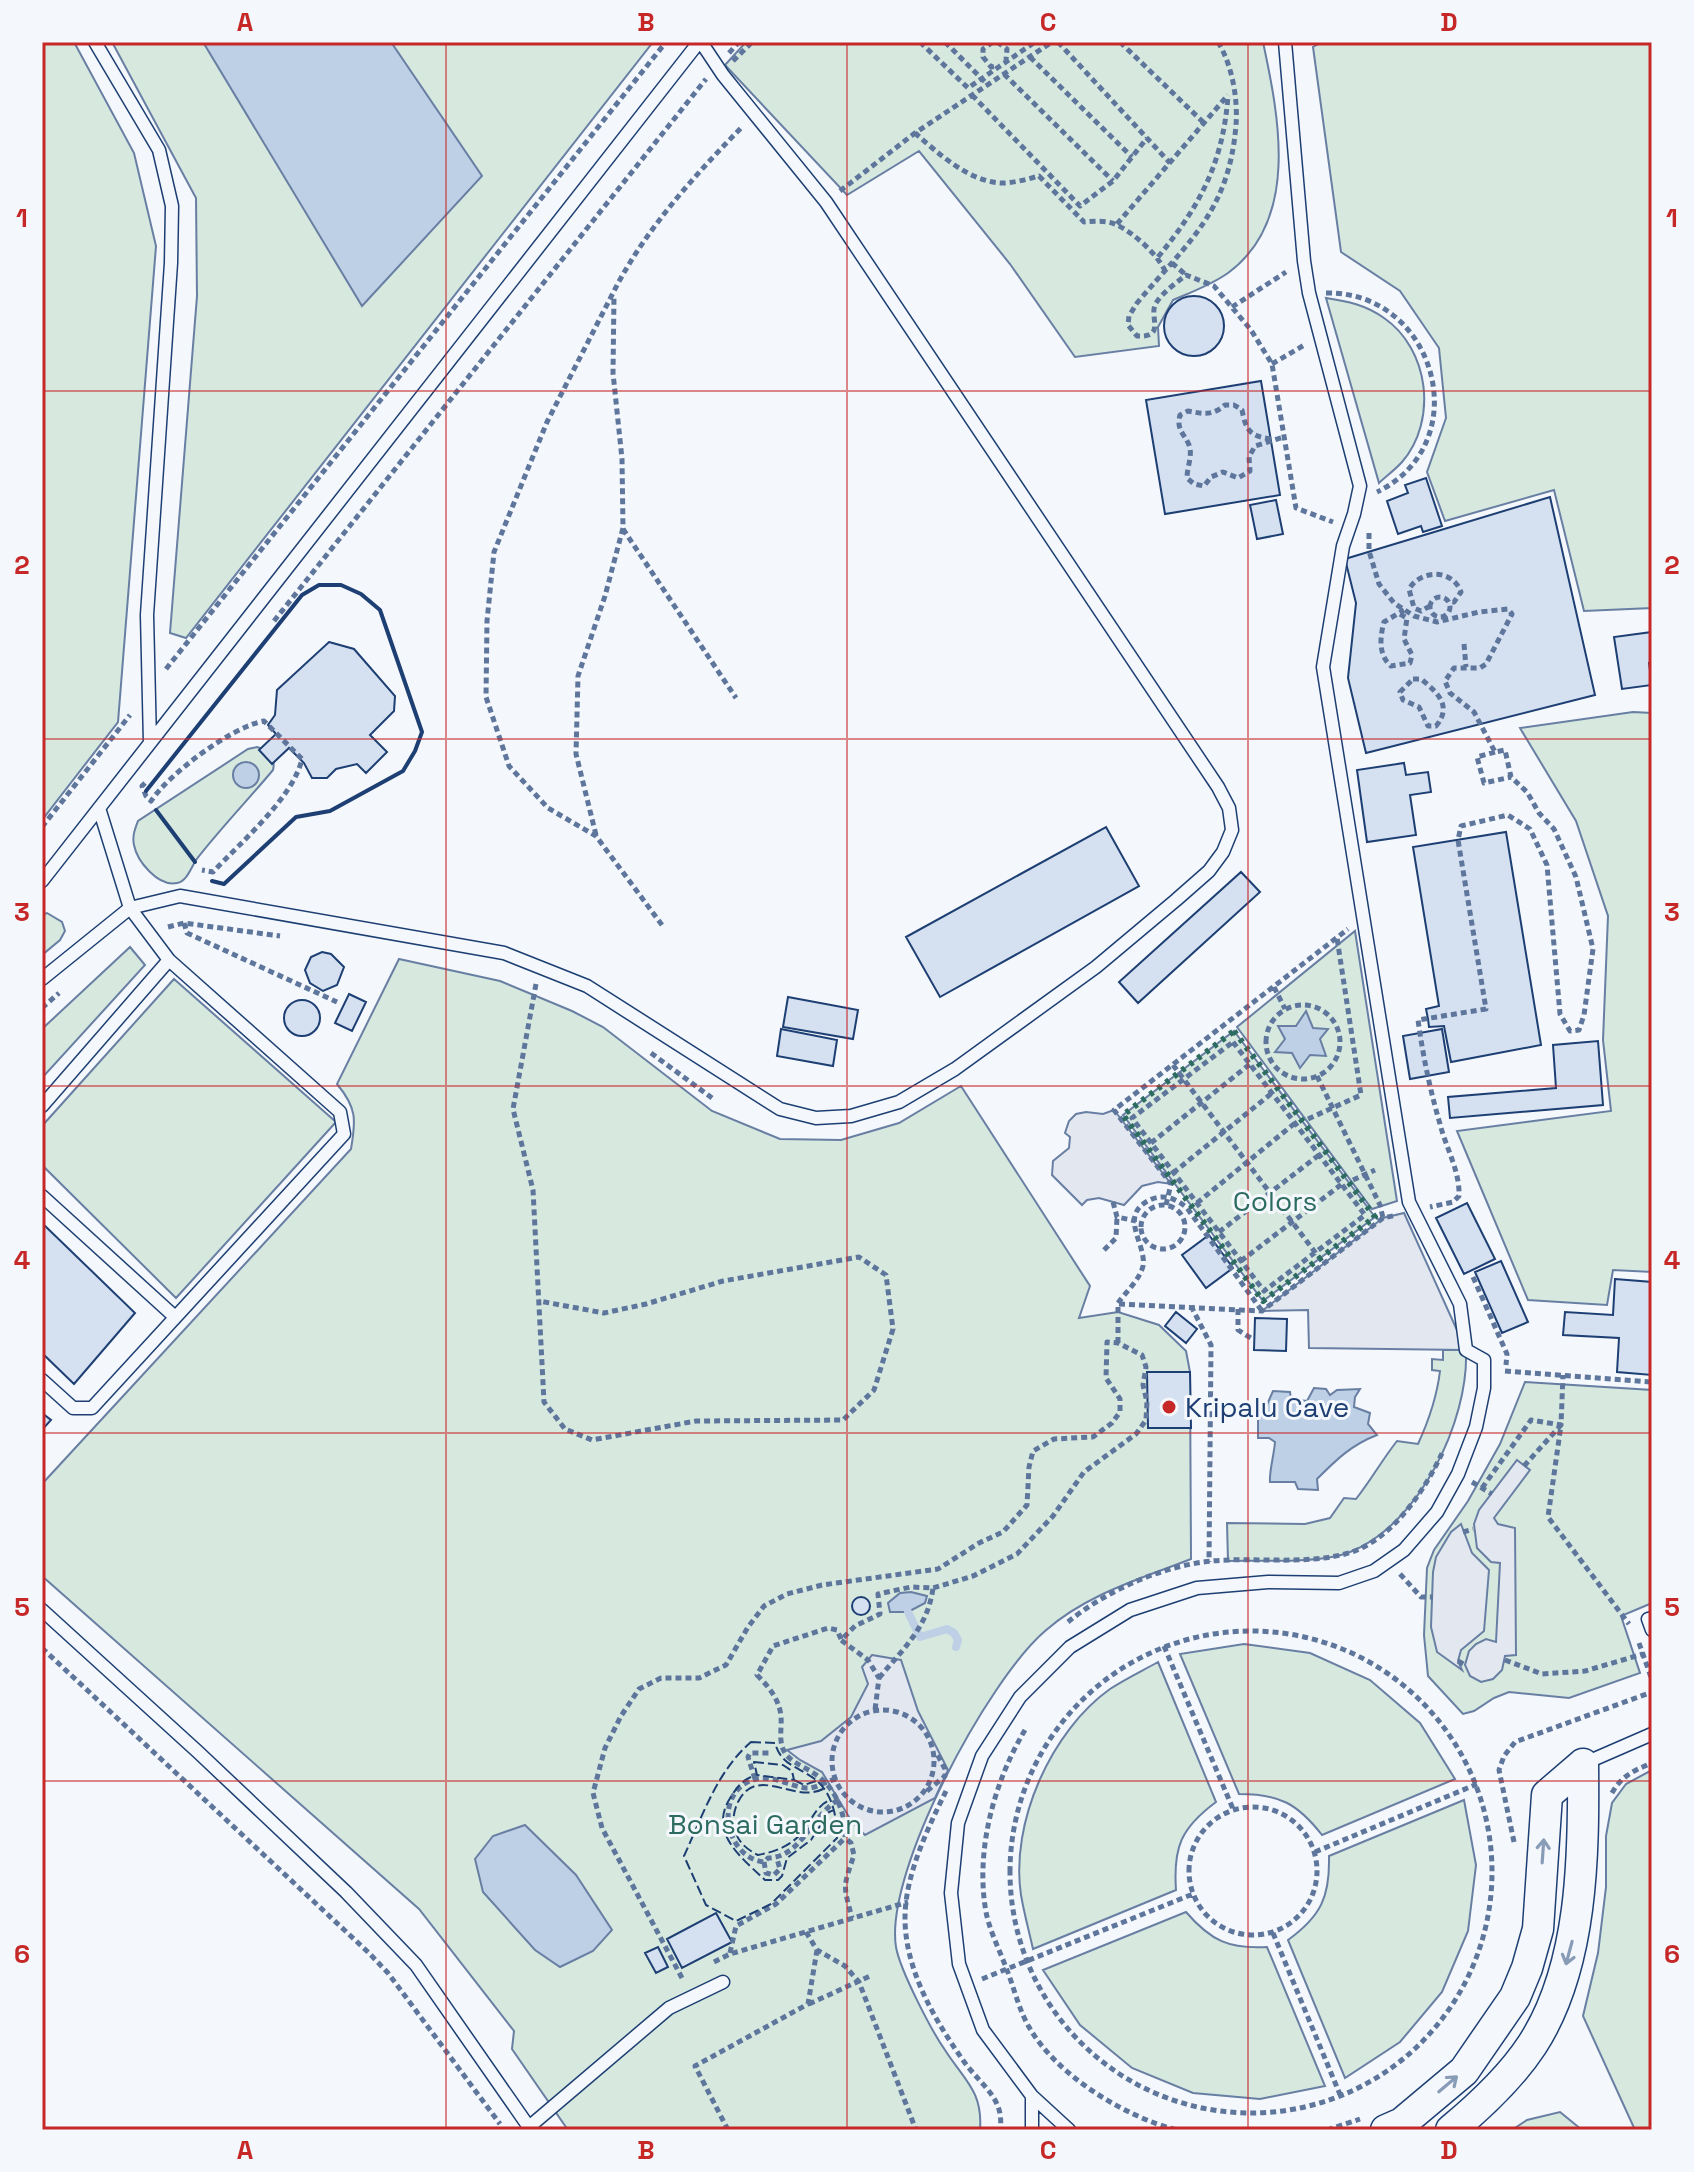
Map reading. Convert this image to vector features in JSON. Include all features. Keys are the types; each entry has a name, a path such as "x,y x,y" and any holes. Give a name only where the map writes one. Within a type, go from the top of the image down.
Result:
{"street":[{"path":"1379,2122 1402,2123 1464,2071 1515,1997 1538,1929 1547,1795 1583,1764"},
{"path":"1451,2130 1480,2106 1531,2046 1558,1996 1576,1930 1584,1813 1583,1764"}],"lane":[{"path":"95,42 159,150 172,206 171,263 147,615 150,743"},
{"path":"42,881 700,42 826,202 1218,787 1229,808 1232,830 1223,852 1209,871 1096,967 955,1069 899,1102 851,1116 816,1118 780,1109 598,992 504,953 180,896 130,908 42,979"},
{"path":"1069,2130 1032,2096 983,2030 959,1964 951,1893 958,1823 982,1756 1020,1697 1070,1647 1130,1610 1197,1588 1268,1582 1339,1583 1374,1571 1404,1550 1437,1512 1458,1474 1476,1427 1484,1388 1484,1360 1466,1350 1460,1304 1409,1202 1323,667 1343,546 1360,486 1309,293 1285,42"},
{"path":"42,1380 73,1408 92,1408 344,1134 340,1112 169,960 130,908 99,808"},
{"path":"42,1106 169,960"},
{"path":"42,1196 175,1317"},
{"path":"42,1610 210,1762 346,1892 416,1965 530,2128 669,2008 723,1982"},
{"path":"1652,1618 1648,1619 1652,1630"},
{"path":"1583,1764 1652,1734"},
{"path":"1032,2096 1032,2130"}],"path":[{"path":"42,827 666,42"},
{"path":"272,624 739,42"},
{"path":"920,42 968,88 1035,42"},
{"path":"945,42 988,85"},
{"path":"995,42 1007,49 1002,64 991,67 983,57 983,49 995,42"},
{"path":"826,202 915,133 1055,42 1170,163"},
{"path":"1120,42 1204,123"},
{"path":"1186,275 1154,305 1156,323 1153,331 1142,337 1133,334 1128,325 1129,316 1200,230 1224,186 1233,158 1237,110 1234,88 1218,42"},
{"path":"1030,57 1132,157"},
{"path":"1004,74 1113,181"},
{"path":"1117,224 1234,88"},
{"path":"972,95 1080,206 1113,181 1147,138"},
{"path":"1158,257 1187,223 1203,191 1218,155 1226,123 1228,96"},
{"path":"596,836 548,808 509,766 486,697 487,621 494,552 547,422 625,270 696,173 756,113"},
{"path":"915,133 955,165 977,176 1001,183 1039,176 1084,222 1099,220 1117,224 1158,257 1165,271"},
{"path":"1232,307 1304,261"},
{"path":"1172,263 1186,275 1214,286 1251,330 1272,364 1296,508 1349,529"},
{"path":"1152,285 1163,295"},
{"path":"614,291 613,373 622,459 623,528 605,596 578,676 576,754 596,836 662,925"},
{"path":"1309,293 1338,292 1384,308 1403,323 1418,341 1434,386 1434,410 1420,454 1387,487 1357,500"},
{"path":"1272,364 1321,334"},
{"path":"1271,439 1255,446 1249,457 1250,471 1238,478 1223,472 1211,477 1204,486 1194,484 1187,478 1191,455 1189,443 1177,424 1180,415 1188,411 1205,415 1217,412 1225,405 1234,405 1242,410 1246,429 1253,437 1285,437"},
{"path":"1354,514 1368,526 1369,551 1379,584 1394,603 1402,612 1407,618 1404,639 1412,655 1410,663 1391,666 1385,661 1380,636 1384,622 1390,616 1402,612 1437,622 1445,618 1508,609 1512,614 1486,664 1480,668 1454,668 1445,681 1450,693 1474,712 1495,752"},
{"path":"623,528 736,698"},
{"path":"1437,574 1451,576 1461,592 1454,602 1449,601 1441,596 1436,597 1430,606 1421,611 1414,608 1409,589 1412,583 1437,574"},
{"path":"1445,618 1450,612 1449,601"},
{"path":"1430,606 1433,615 1445,618"},
{"path":"1464,648 1466,667"},
{"path":"1413,679 1421,679 1440,696 1445,709 1443,718 1436,726 1428,726 1419,707 1403,700 1400,692 1413,679"},
{"path":"1440,696 1450,693"},
{"path":"152,774 142,786 151,801 159,790 225,737 264,721 302,759 299,774 278,802 213,872 202,870"},
{"path":"1118,1304 1262,1311 1383,1218 1453,1202 1459,1196 1459,1183 1437,1114 1418,1020 1486,1009 1458,840 1461,826 1508,815 1530,829 1547,865 1560,1014 1570,1031 1579,1030 1584,1015 1593,949 1576,877 1554,829 1539,813 1527,792 1511,777 1505,750 1477,757 1484,783 1511,777"},
{"path":"1166,1205 1171,1184 1114,1110 1362,918"},
{"path":"148,932 184,923 287,937"},
{"path":"184,923 187,933 337,1002"},
{"path":"1308,1119 1361,1095 1337,938"},
{"path":"539,968 513,1109 533,1190 544,1402 565,1429 592,1440 696,1421 843,1420 874,1390 893,1329 886,1275 859,1257 723,1281 604,1313 539,1301"},
{"path":"524,984 546,993"},
{"path":"1274,987 1285,1009"},
{"path":"42,1008 65,989"},
{"path":"1308,1005 1319,1009 1336,1026 1339,1049 1335,1060 1317,1076 1305,1079 1281,1072 1267,1052 1268,1028 1285,1009 1308,1005"},
{"path":"1233,1042 1365,1215 1264,1291 1132,1118 1184,1079 1233,1042"},
{"path":"640,1045 712,1098"},
{"path":"1151,1143 1250,1064"},
{"path":"1173,1065 1324,1264"},
{"path":"1317,1076 1380,1205 1383,1218"},
{"path":"1173,1173 1272,1093"},
{"path":"1197,1203 1295,1123"},
{"path":"1219,1232 1319,1154"},
{"path":"1353,1180 1375,1170"},
{"path":"1241,1261 1342,1184"},
{"path":"1118,1343 1118,1304 1143,1269 1144,1252 1134,1233 1142,1205 1150,1200 1168,1197 1187,1208 1262,1311"},
{"path":"1104,1250 1116,1238 1117,1217 1113,1202"},
{"path":"1166,1205 1173,1207 1183,1218 1184,1233 1169,1248 1154,1247 1144,1237 1138,1222 1147,1211 1166,1205"},
{"path":"1117,1217 1138,1222"},
{"path":"1473,1277 1507,1354 1504,1381"},
{"path":"1191,1306 1211,1345 1209,1562"},
{"path":"1238,1309 1238,1330 1254,1340"},
{"path":"682,1978 602,1828 593,1793 605,1748 639,1689 661,1678 699,1678 726,1665 764,1606 787,1594 822,1585 938,1569 1003,1532 1027,1505 1033,1451 1054,1439 1093,1437 1112,1423 1120,1412 1120,1399 1106,1378 1107,1342 1118,1343 1142,1355 1146,1367 1146,1420 1136,1434 1084,1472 1053,1516 1017,1554 973,1576 933,1588 911,1587 878,1594 880,1614 855,1626 841,1640"},
{"path":"1505,1371 1652,1382"},
{"path":"1563,1375 1561,1425 1548,1517 1635,1631 1652,1680"},
{"path":"1482,1488 1531,1420 1561,1425"},
{"path":"1524,1466 1561,1425"},
{"path":"1228,1561 1327,1557 1347,1554 1362,1547 1384,1532 1416,1499 1446,1445"},
{"path":"1463,1494 1477,1468"},
{"path":"1471,1481 1492,1494"},
{"path":"1463,1532 1473,1529"},
{"path":"1391,1581 1408,1566"},
{"path":"1399,1573 1421,1597 1433,1597"},
{"path":"875,1710 879,1678 923,1623 930,1608 933,1588"},
{"path":"852,1918 844,1886 854,1855 851,1843 845,1838 844,1817 838,1800 824,1782 786,1753 781,1743 778,1700 757,1675 773,1646 828,1628 837,1630 841,1640 868,1660 879,1678"},
{"path":"1225,1631 1288,1633 1348,1651 1403,1683 1446,1729 1477,1784 1492,1845 1491,1908 1474,1969 1442,2023 1396,2067 1341,2097 1301,2109 1259,2114 1218,2112 1177,2102 1138,2085 1103,2062 1072,2034 1047,2000 1027,1963 1011,1901 1011,1837 1029,1775 1062,1720 1108,1676 1164,1646 1225,1631"},
{"path":"1164,1646 1233,1809"},
{"path":"42,1648 369,1953 388,1973 504,2130"},
{"path":"1505,1660 1542,1674 1585,1671 1643,1654"},
{"path":"1458,1661 1465,1665"},
{"path":"1515,1852 1499,1770 1504,1756 1515,1742 1652,1692"},
{"path":"875,1710 893,1711 910,1717 923,1729 945,1769 942,1781 909,1805 893,1811 875,1811 858,1805 845,1794 832,1764 833,1749 848,1723 875,1710"},
{"path":"1029,1724 1009,1757 996,1794 985,1854 986,1911 1007,1970 1028,2027 1057,2063 1126,2111 1177,2130"},
{"path":"923,1794 932,1779 935,1761 932,1744"},
{"path":"755,1779 748,1757 750,1753 772,1753"},
{"path":"764,1862 745,1855 732,1839 727,1818 734,1797 755,1779 772,1779 808,1788 836,1779"},
{"path":"1315,1852 1477,1784"},
{"path":"777,1859 807,1835 826,1807 838,1800"},
{"path":"1253,1806 1273,1809 1291,1819 1306,1833 1315,1852 1318,1871 1314,1891 1305,1909 1291,1924 1273,1933 1244,1934 1217,1924 1202,1911 1193,1894 1188,1873 1191,1852 1200,1833 1214,1818 1233,1809 1253,1806"},
{"path":"845,1838 776,1904 736,1926 730,1954 908,1902 905,1918 920,1985 965,2063 1000,2106 1000,2130"},
{"path":"764,1862 771,1857 777,1859"},
{"path":"764,1862 766,1873 774,1875 780,1869 777,1859"},
{"path":"967,1985 1193,1894"},
{"path":"806,1932 817,1950 845,1966 859,1982 916,2130"},
{"path":"1273,1933 1341,2097"},
{"path":"808,2004 817,1950"},
{"path":"728,2130 695,2066 808,2004 870,1976"},
{"path":"1327,2130 1350,2124 1379,2122"}],"green space":[{"path":"42,42 74,42 134,153 156,246 118,722 42,820"},
{"path":"112,42 653,42 186,638 170,633 197,296 196,198"},
{"path":"746,42 1263,42 1278,134 1275,196 1266,225 1251,251 1228,273 1173,300 1158,327 1159,346 1075,357 1010,264 919,151 847,195 725,65"},
{"path":"1322,42 1652,42 1652,608 1584,611 1554,490 1445,521 1427,472 1446,418 1439,348 1400,291 1341,252 1313,47"},
{"path":"1326,298 1356,304 1384,318 1399,331 1419,366 1424,406 1421,426 1402,462 1379,483"},
{"path":"1633,712 1652,713 1652,1272 1613,1270 1607,1305 1528,1300 1457,1131 1611,1111 1603,1040 1608,916 1576,821 1520,728"},
{"path":"257,747 270,756 273,770 205,848 183,880 170,883 156,877 144,865 134,845 138,821 248,749"},
{"path":"47,913 62,922 65,931 60,940 42,955 42,915"},
{"path":"1355,931 1397,1201 1372,1209 1237,1027"},
{"path":"130,947 145,965 42,1078 42,1029"},
{"name":"Bonsai Garden","path":"399,959 500,981 572,1011 603,1027 712,1111 780,1139 841,1140 899,1123 961,1086 1090,1286 1079,1318 1118,1312 1159,1325 1186,1351 1190,1372 1191,1559 1078,1607 1045,1631 1022,1656 996,1690 945,1779 906,1873 897,1914 896,1947 932,2029 975,2095 980,2130 568,2130 512,2049 514,2031 419,1909 42,1576 42,1484 351,1149 354,1130 352,1107 337,1084"},
{"path":"174,979 336,1122 176,1298 42,1165 42,1126"},
{"name":"Colors","path":"1234,1031 1375,1217 1263,1301 1123,1115"},
{"path":"1443,1350 1466,1350 1459,1408 1435,1468 1398,1519 1375,1538 1338,1556 1307,1560 1228,1561 1227,1523 1305,1524 1330,1518 1344,1498 1356,1499 1397,1441 1418,1444 1439,1380 1440,1371 1432,1370 1432,1359 1443,1360"},
{"path":"1525,1382 1652,1390 1652,1603 1621,1616 1640,1673 1569,1698 1509,1692 1463,1714 1428,1676 1424,1635 1427,1568 1434,1550 1468,1501 1500,1444"},
{"path":"1244,1644 1310,1653 1370,1680 1420,1723 1455,1779 1322,1835 1304,1815 1286,1802 1239,1794 1180,1654"},
{"path":"1158,1662 1216,1802 1195,1821 1182,1840 1176,1862 1176,1890 1033,1949 1021,1895 1019,1867 1022,1838 1039,1781 1053,1754 1089,1707 1110,1689"},
{"path":"1652,1770 1652,2130 1635,2130 1583,2016 1598,1953 1606,1887 1606,1836 1612,1803 1626,1784"},
{"path":"1464,1800 1476,1865 1468,1931 1442,1992 1400,2042 1345,2078 1288,1940 1308,1923 1321,1904 1328,1883 1329,1856"},
{"path":"1186,1912 1204,1930 1222,1941 1267,1947 1325,2086 1260,2099 1193,2093 1132,2068 1080,2025 1043,1970"},
{"path":"1560,2112 1582,2130 1512,2130 1527,2120"}],"shaded area":[{"path":"1114,1110 1171,1184 1158,1182 1142,1186 1124,1205 1099,1198 1087,1200 1082,1205 1052,1175 1053,1161 1069,1148 1070,1137 1065,1133 1069,1121 1076,1114 1103,1114"},
{"path":"1404,1213 1466,1350 1309,1348 1308,1310 1262,1311 1383,1218"},
{"path":"1517,1460 1530,1470 1494,1518 1498,1524 1515,1528 1516,1655 1505,1656 1502,1670 1493,1679 1481,1682 1470,1676 1465,1665 1469,1651 1476,1644 1486,1639 1496,1642 1500,1563 1491,1562 1477,1548 1474,1524 1479,1510"},
{"path":"1461,1524 1472,1553 1489,1570 1484,1631 1461,1650 1458,1661 1462,1670 1437,1652 1431,1627 1436,1557 1451,1532"},
{"path":"872,1655 901,1660 918,1711 948,1770 935,1798 865,1835 852,1822 822,1772 787,1750 821,1741 851,1717 868,1684 862,1667"}],"water":[{"path":"203,42 391,42 482,176 362,306"},
{"path":"246,762 255,766 259,775 255,784 246,788 237,784 233,775 237,766"},
{"path":"1306,1011 1313,1028 1328,1029 1320,1039 1326,1056 1310,1055 1300,1068 1292,1053 1275,1052 1285,1039 1278,1026 1296,1026"},
{"path":"1314,1388 1326,1389 1330,1395 1337,1390 1360,1389 1354,1407 1370,1413 1368,1424 1377,1435 1352,1448 1317,1479 1318,1490 1298,1489 1295,1482 1270,1482 1275,1442 1269,1438 1258,1438 1258,1420 1273,1391 1290,1392 1291,1399 1307,1401"},
{"path":"900,1593 927,1596 925,1603 908,1612 890,1612 888,1603"},
{"path":"525,1825 576,1875 612,1930 593,1951 560,1967 535,1950 483,1892 475,1859 493,1836"}],"building":[{"path":"1194,296 1215,305 1224,326 1215,347 1194,356 1173,347 1164,326 1173,305"},
{"path":"1261,381 1280,495 1165,514 1146,400"},
{"path":"1426,478 1442,526 1423,532 1421,526 1398,534 1387,501 1408,493 1405,485"},
{"path":"1550,497 1595,695 1366,753 1348,678 1356,603 1345,559"},
{"path":"1276,500 1283,534 1257,539 1250,505"},
{"path":"1652,632 1652,662 1649,663 1652,685 1622,689 1614,637"},
{"path":"329,642 354,649 395,696 394,711 370,735 387,752 366,773 357,764 336,769 327,778 312,778 304,763 289,748 272,764 259,750 276,734 268,725 275,715 277,690"},
{"path":"1404,763 1406,775 1428,772 1431,792 1410,795 1416,835 1367,842 1357,770"},
{"path":"1106,827 1139,886 940,997 906,937"},
{"path":"1506,832 1541,1045 1451,1062 1444,1026 1429,1027 1426,1009 1439,1006 1413,847"},
{"path":"1241,872 1260,892 1138,1003 1119,982"},
{"path":"322,952 331,954 344,967 337,985 323,991 310,983 305,970 311,957"},
{"path":"349,994 366,1002 352,1031 335,1023"},
{"path":"788,997 858,1010 853,1039 783,1027"},
{"path":"302,1000 315,1005 320,1018 315,1031 302,1036 289,1031 284,1018 289,1005"},
{"path":"781,1029 837,1040 833,1066 777,1056"},
{"path":"1442,1029 1449,1072 1410,1079 1403,1036"},
{"path":"1598,1041 1603,1105 1450,1118 1448,1097 1556,1088 1553,1045"},
{"path":"1467,1203 1495,1259 1464,1274 1436,1218"},
{"path":"42,1223 135,1313 74,1384 42,1353"},
{"path":"1209,1235 1233,1268 1206,1288 1182,1255"},
{"path":"1501,1261 1528,1322 1502,1333 1475,1272"},
{"path":"1615,1279 1652,1282 1652,1375 1617,1372 1619,1338 1563,1335 1565,1312 1613,1315"},
{"path":"1176,1312 1197,1329 1186,1343 1165,1326"},
{"path":"1255,1318 1287,1319 1286,1351 1254,1350"},
{"name":"Kripalu Cave","path":"1147,1372 1190,1372 1191,1428 1148,1428"},
{"path":"42,1413 51,1420 42,1430"},
{"path":"861,1597 870,1606 861,1615 852,1606"},
{"path":"716,1913 732,1942 682,1968 667,1939"},
{"path":"658,1947 668,1967 656,1973 645,1953"}],"waterway":[{"path":"908,1612 920,1637 947,1629 958,1640 956,1647"}],"hedge":[{"path":"1234,1031 1375,1217 1263,1301 1123,1115 1234,1031"}],"fence":[{"path":"751,1742 775,1743 786,1761 822,1786 833,1807 837,1838 771,1904 736,1921 706,1905 684,1856 720,1781 751,1742"},
{"path":"754,1762 783,1765 792,1771 794,1780 757,1775 754,1762"},
{"path":"751,1777 741,1783 729,1800 723,1824 731,1845 765,1880 778,1880 782,1876 787,1858 811,1840 829,1812 834,1810"},
{"path":"794,1780 804,1785 816,1781"},
{"path":"823,1789 800,1792 766,1785 746,1791 734,1814 739,1840 758,1855 780,1848 800,1835 816,1811 830,1800"}],"wall":[{"path":"146,791 302,595 319,585 341,585 361,594 380,610 422,732 403,771 330,811 296,817 224,884 212,881"},
{"path":"156,810 195,862"}],"place":[{"name":"Kripalu Cave","path":"1169,1407"}]}
